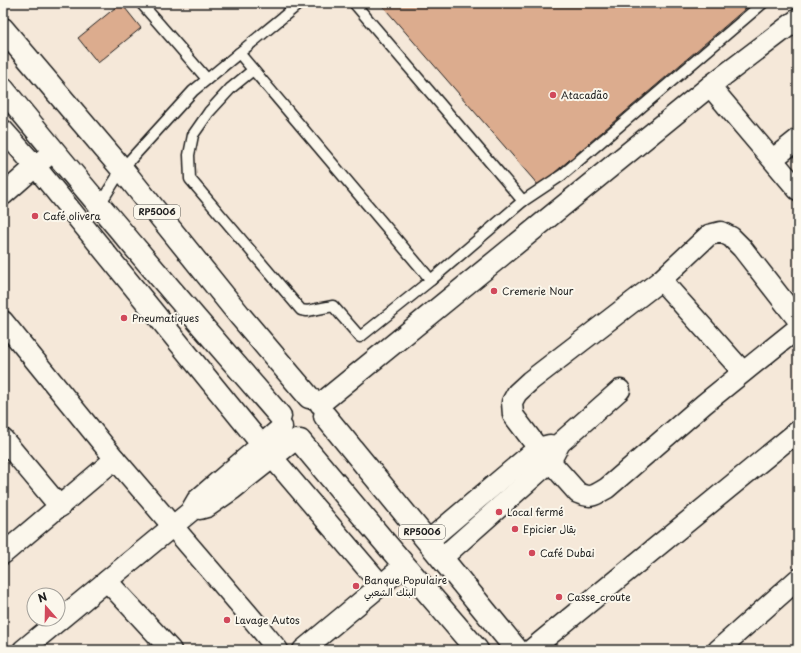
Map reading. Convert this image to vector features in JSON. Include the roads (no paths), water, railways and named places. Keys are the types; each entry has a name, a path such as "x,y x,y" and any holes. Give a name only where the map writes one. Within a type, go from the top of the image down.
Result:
{"main road":[{"name":"RP5006","path":"3,29 122,169 241,317 318,406 517,650"},
{"name":"RP5006","path":"3,89 53,151 100,204 289,431 477,650"},
{"path":"300,396 318,406 324,426 319,434 310,440 289,431 283,407 290,400 300,396"}],"street":[{"path":"318,406 710,86 798,19"},
{"path":"710,86 798,190"},
{"path":"3,130 35,166 267,451 381,586"},
{"path":"773,159 798,139"},
{"path":"3,195 53,151"},
{"path":"798,320 732,237 720,232 709,235 661,280 530,381 517,393 512,402 513,415 544,455 578,493 586,496 594,496 607,488 704,404 798,328"},
{"path":"661,280 743,372"},
{"path":"3,321 115,459 278,650"},
{"path":"428,541 560,443 620,390"},
{"path":"23,650 190,512 207,507 233,489 267,451 289,431"},
{"path":"531,650 798,432"},
{"path":"3,440 60,507"},
{"path":"442,558 544,455"},
{"path":"3,553 60,507 115,459"},
{"path":"303,650 404,566"},
{"path":"718,650 798,579"},
{"path":"107,581 171,650"}],"lane":[{"path":"141,3 207,79"},
{"path":"100,204 122,169 188,97 207,79 300,3"},
{"path":"354,3 523,201"},
{"path":"253,70 232,88 209,112 193,135 190,155 190,179 300,310 307,311 334,306 360,337 431,280 523,201 562,175 763,3"},
{"path":"239,53 431,280"}],"place":[{"name":"Atacadão","path":"553,95"},
{"name":"Café olivera","path":"35,216"},
{"name":"Cremerie Nour","path":"494,291"},
{"name":"Pneumatiques","path":"124,318"},
{"name":"Local fermé","path":"499,512"},
{"name":"Epicier بقال","path":"515,529"},
{"name":"Café Dubai","path":"532,553"},
{"name":"Banque Populaire البنك الشعبي","path":"356,586"},
{"name":"Casse_croute","path":"559,597"},
{"name":"Lavage Autos","path":"227,620"}]}
